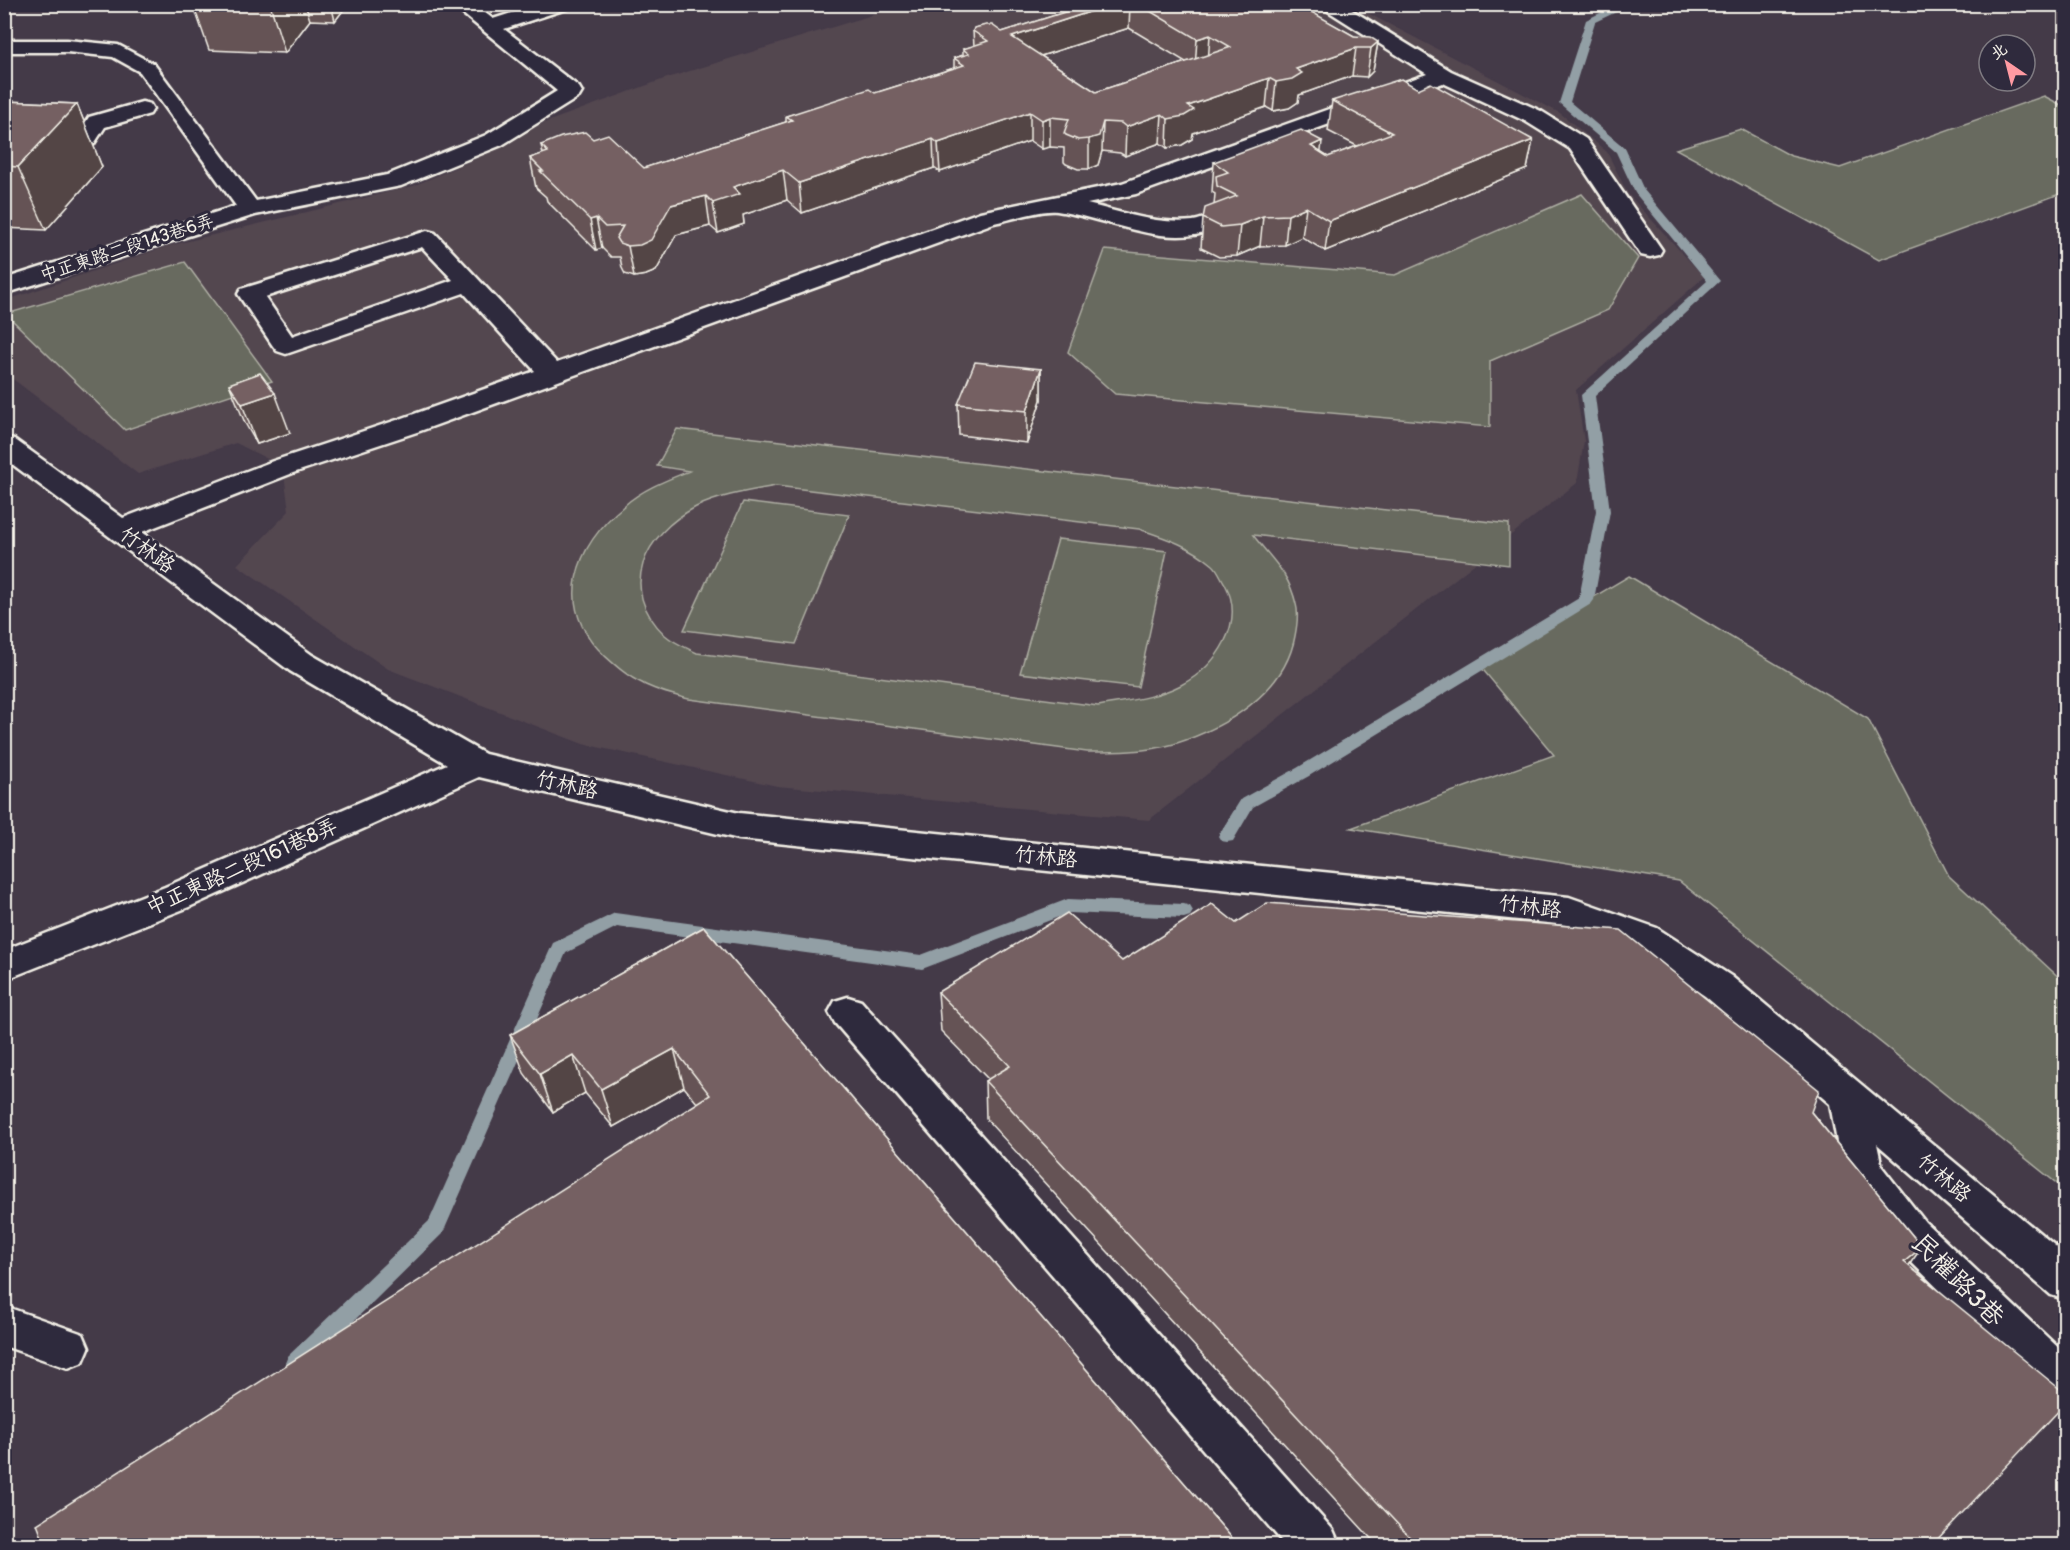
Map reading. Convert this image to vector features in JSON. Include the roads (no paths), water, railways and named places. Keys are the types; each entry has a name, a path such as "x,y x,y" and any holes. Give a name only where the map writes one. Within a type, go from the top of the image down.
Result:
{"street":[{"path":"461,4 489,27 562,4"},
{"path":"1327,4 1444,75 1533,116 1578,144 1650,250"},
{"name":"中正東路二段143巷6弄","path":"4,287 250,208 393,181 494,140 571,92 489,27"},
{"path":"4,46 68,46 118,51 147,68 250,208"},
{"path":"120,530 283,467 552,374 988,217 1128,189 1444,75"},
{"path":"69,165 97,122 142,109"},
{"path":"1053,204 1157,227 1197,228 1221,219"},
{"path":"469,283 286,346 250,294 427,238 469,283 552,374"},
{"name":"竹林路","path":"4,445 301,663 461,757 477,764 739,826 1569,911 1644,938 1718,986 2066,1281"},
{"name":"中正東路二段161巷8弄","path":"4,966 177,897 477,764"},
{"path":"848,1012 1317,1545"},
{"name":"民權路3巷","path":"1848,1096 1863,1174 1911,1235 2066,1385"},
{"path":"4,1326 68,1348"}],"waterway":[{"path":"1227,836 1247,803 1303,772 1586,600 1603,511 1588,395 1714,281 1639,191 1621,150 1564,103 1591,20 1628,4"},
{"path":"296,1363 436,1227 559,948 615,920 922,962 1068,906 1184,911"}]}
